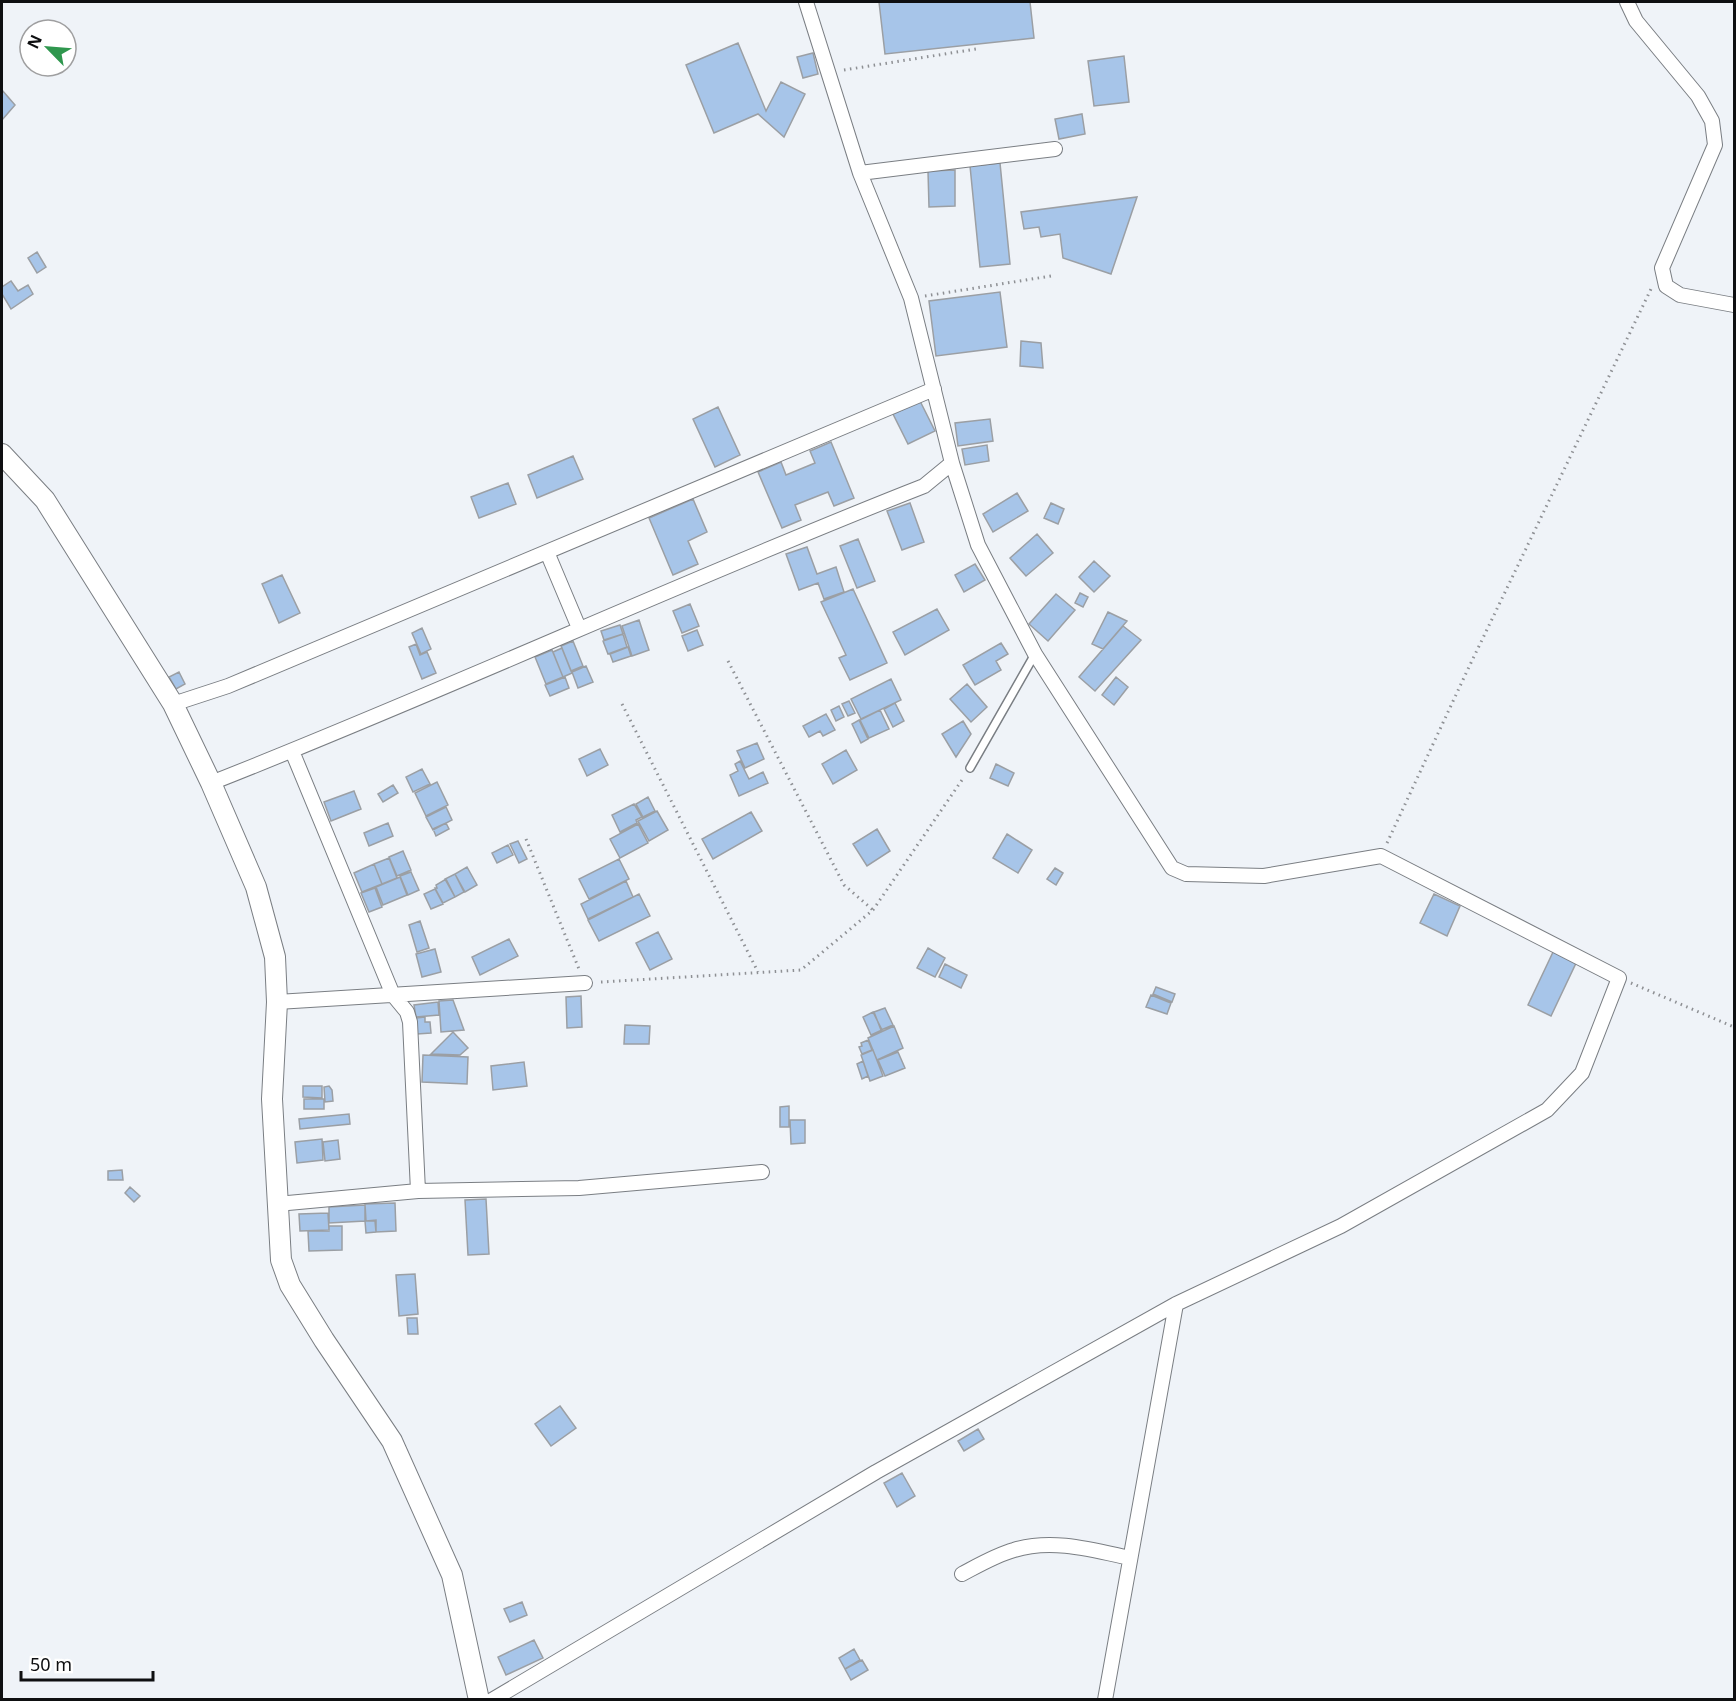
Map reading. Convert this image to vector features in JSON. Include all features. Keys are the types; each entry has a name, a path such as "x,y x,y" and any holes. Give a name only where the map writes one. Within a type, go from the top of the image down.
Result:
{"street":[{"path":"492,1700 876,1472 1176,1304 1341,1226 1547,1110 1582,1073 1618,978 1381,856 1264,876 1186,874 1172,868 1035,654 978,545 952,463 911,298 860,172 806,2"},
{"path":"1627,2 1636,21 1698,96 1712,122 1715,145 1662,268 1666,286 1680,295 1734,305"},
{"path":"860,172 1055,149"},
{"path":"173,704 239,681 934,389"},
{"path":"2,454 45,500 173,704 211,783 256,887 275,957 277,1002 272,1099 281,1260 290,1285 392,1441 452,1575 479,1700"},
{"path":"211,783 292,751 686,582 924,486 952,463"},
{"path":"547,552 579,628"},
{"path":"292,751 393,995 407,1012 410,1022 418,1191"},
{"path":"277,1002 585,983"},
{"path":"278,1204 418,1191 579,1188 762,1172"},
{"path":"1105,1700 1176,1304"},
{"path":"962,1574 1015,1549 1045,1544 1078,1547 1130,1558"}],"lane":[{"path":"970,768 1035,654"}],"path":[{"path":"827,73 976,49"},
{"path":"1381,856 1662,268"},
{"path":"911,298 1050,276"},
{"path":"728,661 844,885 873,910"},
{"path":"622,704 758,972"},
{"path":"526,839 585,983 801,970 873,910 970,768"},
{"path":"1618,978 1734,1027"}],"building":[{"path":"879,2 1030,2 1034,38 885,54"},
{"path":"738,43 766,111 781,82 805,94 784,137 758,114 714,133 686,65"},
{"path":"813,53 818,74 803,78 797,57"},
{"path":"1124,56 1129,102 1094,106 1088,61"},
{"path":"2,90 15,105 2,120"},
{"path":"1082,114 1085,134 1059,139 1055,119"},
{"path":"1000,163 1010,264 980,267 970,166"},
{"path":"955,170 955,206 929,207 928,171"},
{"path":"1137,197 1111,274 1063,258 1060,234 1041,237 1039,227 1024,229 1021,212"},
{"path":"37,252 46,267 37,273 28,258"},
{"path":"11,281 18,291 28,285 33,294 11,309 2,294 2,287"},
{"path":"1000,292 1007,347 936,356 929,301"},
{"path":"1021,341 1041,343 1043,368 1020,366"},
{"path":"920,401 935,431 908,444 893,414"},
{"path":"718,407 740,455 715,467 693,419"},
{"path":"990,419 993,441 958,446 955,423"},
{"path":"831,442 854,498 834,506 828,492 795,505 801,520 782,528 758,472 781,462 786,475 815,463 810,451"},
{"path":"987,445 989,461 965,465 962,449"},
{"path":"573,456 583,479 537,498 528,475"},
{"path":"508,483 516,504 479,518 471,497"},
{"path":"1017,493 1028,511 993,532 983,514"},
{"path":"693,499 707,532 688,541 698,564 673,575 649,518"},
{"path":"910,503 924,542 902,550 887,511"},
{"path":"1051,503 1064,509 1058,524 1044,518"},
{"path":"1037,534 1053,553 1026,576 1010,558"},
{"path":"858,539 875,581 857,588 840,546"},
{"path":"807,547 817,574 836,567 844,592 824,599 818,583 799,590 786,554"},
{"path":"1094,561 1110,576 1094,592 1079,577"},
{"path":"975,564 985,580 964,592 955,575"},
{"path":"282,575 300,613 279,623 262,584"},
{"path":"853,589 887,663 850,680 839,658 846,655 821,602"},
{"path":"1080,593 1088,597 1083,607 1075,603"},
{"path":"1056,594 1075,610 1048,641 1029,624"},
{"path":"690,604 699,626 682,633 673,611"},
{"path":"937,609 949,630 905,655 893,632"},
{"path":"1108,612 1127,621 1103,649 1092,644"},
{"path":"639,620 649,650 632,656 622,626"},
{"path":"620,625 623,634 604,640 601,631"},
{"path":"1123,626 1141,640 1095,691 1079,677"},
{"path":"422,628 431,649 421,654 412,633"},
{"path":"697,630 703,645 688,651 682,636"},
{"path":"623,634 627,647 608,654 603,641"},
{"path":"573,641 583,666 571,671 561,646"},
{"path":"1001,643 1008,654 996,661 1001,670 975,685 963,665"},
{"path":"416,644 420,655 427,652 436,673 422,679 409,647"},
{"path":"628,647 631,656 613,662 610,654"},
{"path":"562,648 572,673 563,677 553,652"},
{"path":"552,650 563,677 546,684 535,657"},
{"path":"586,666 593,682 578,688 572,672"},
{"path":"179,672 185,684 176,689 169,677"},
{"path":"565,677 569,688 550,696 545,685"},
{"path":"1116,677 1128,687 1114,705 1102,695"},
{"path":"891,679 901,700 861,719 851,699"},
{"path":"967,684 987,707 971,722 950,699"},
{"path":"849,701 855,713 848,716 842,704"},
{"path":"895,703 904,721 893,727 884,709"},
{"path":"839,706 844,717 836,721 831,710"},
{"path":"880,710 889,729 869,738 860,720"},
{"path":"826,714 835,730 823,736 820,731 809,737 803,726"},
{"path":"859,720 868,739 861,743 852,724"},
{"path":"963,721 971,734 956,757 942,734"},
{"path":"757,743 764,759 745,768 737,751"},
{"path":"600,749 608,765 587,776 579,759"},
{"path":"846,750 857,770 833,784 822,764"},
{"path":"740,761 749,779 763,772 768,783 739,796 730,775 738,771 735,764"},
{"path":"996,764 1014,773 1008,786 990,778"},
{"path":"422,769 430,784 413,792 406,777"},
{"path":"437,782 448,805 426,816 415,793"},
{"path":"393,785 398,793 383,802 378,794"},
{"path":"354,791 361,809 331,821 324,802"},
{"path":"648,797 655,811 643,817 636,804"},
{"path":"634,804 642,817 636,820 637,823 620,832 612,815"},
{"path":"446,807 452,820 433,830 426,817"},
{"path":"657,811 668,830 649,841 638,821"},
{"path":"751,812 762,831 713,859 702,839"},
{"path":"388,823 393,836 369,846 364,833"},
{"path":"446,823 449,829 436,836 433,829"},
{"path":"638,824 648,843 620,858 610,839"},
{"path":"877,829 890,851 867,866 853,844"},
{"path":"1007,834 1032,850 1018,873 993,858"},
{"path":"518,841 527,859 519,863 510,844"},
{"path":"508,845 513,855 497,863 492,853"},
{"path":"403,851 411,870 397,876 389,857"},
{"path":"389,858 397,878 382,884 374,864"},
{"path":"619,859 629,879 589,899 579,879"},
{"path":"374,864 382,884 362,892 354,873"},
{"path":"467,867 477,885 465,892 455,874"},
{"path":"1055,868 1063,873 1056,885 1047,879"},
{"path":"411,872 419,890 408,895 400,876"},
{"path":"455,874 464,892 455,897 445,879"},
{"path":"400,877 407,895 383,905 376,887"},
{"path":"446,879 455,897 443,903 435,888"},
{"path":"626,881 633,897 588,919 581,904"},
{"path":"375,888 382,907 369,912 361,893"},
{"path":"435,889 443,904 431,909 424,894"},
{"path":"639,894 650,916 599,941 588,920"},
{"path":"1434,894 1460,906 1447,936 1420,923"},
{"path":"420,921 429,948 417,952 409,925"},
{"path":"658,932 672,959 650,970 636,943"},
{"path":"509,939 518,956 480,975 472,957"},
{"path":"928,948 945,958 935,977 917,968"},
{"path":"435,949 441,972 422,977 416,954"},
{"path":"1554,950 1577,961 1551,1016 1528,1005"},
{"path":"945,964 967,975 961,988 939,977"},
{"path":"1156,987 1175,994 1172,1002 1153,994"},
{"path":"1151,995 1171,1003 1167,1014 1146,1007"},
{"path":"581,996 582,1027 567,1028 566,997"},
{"path":"453,1000 464,1030 441,1032 439,1001"},
{"path":"438,1002 439,1015 416,1017 414,1005"},
{"path":"885,1008 893,1025 881,1030 874,1012"},
{"path":"873,1012 882,1030 871,1035 863,1017"},
{"path":"425,1017 425,1022 430,1022 431,1033 417,1034 416,1018"},
{"path":"625,1025 650,1026 649,1044 624,1044"},
{"path":"894,1026 903,1048 877,1060 868,1038"},
{"path":"453,1032 468,1048 460,1055 431,1054"},
{"path":"868,1040 872,1050 862,1054 859,1047 862,1046 861,1043"},
{"path":"873,1050 883,1076 870,1081 861,1055"},
{"path":"898,1052 905,1068 885,1076 878,1060"},
{"path":"423,1055 468,1057 467,1084 422,1082"},
{"path":"863,1061 868,1076 862,1079 857,1064"},
{"path":"524,1062 527,1086 493,1090 491,1066"},
{"path":"303,1086 322,1086 322,1098 303,1097"},
{"path":"329,1086 332,1090 333,1101 325,1102 324,1087"},
{"path":"304,1099 324,1099 324,1109 304,1109"},
{"path":"789,1106 789,1127 780,1127 780,1107"},
{"path":"349,1114 350,1124 300,1129 299,1119"},
{"path":"790,1120 805,1120 805,1143 791,1144"},
{"path":"322,1139 323,1160 297,1163 295,1142"},
{"path":"338,1140 340,1159 325,1161 323,1142"},
{"path":"122,1170 123,1180 108,1180 108,1171"},
{"path":"130,1187 140,1196 134,1202 125,1193"},
{"path":"486,1199 489,1254 468,1255 465,1200"},
{"path":"395,1203 396,1231 376,1232 376,1220 366,1221 365,1204"},
{"path":"365,1205 365,1221 329,1223 329,1207"},
{"path":"328,1213 329,1230 300,1231 299,1214"},
{"path":"365,1221 375,1221 376,1232 366,1233"},
{"path":"329,1226 342,1226 342,1250 309,1251 308,1231 329,1231"},
{"path":"415,1274 418,1314 399,1316 396,1275"},
{"path":"407,1318 417,1318 418,1334 408,1334"},
{"path":"560,1406 576,1428 551,1446 535,1424"},
{"path":"978,1429 984,1439 964,1451 958,1441"},
{"path":"902,1473 915,1496 897,1507 884,1483"},
{"path":"522,1602 527,1615 510,1622 504,1609"},
{"path":"534,1640 543,1658 506,1675 498,1657"},
{"path":"854,1649 860,1660 845,1669 839,1658"},
{"path":"862,1660 868,1670 851,1680 845,1669"}]}
